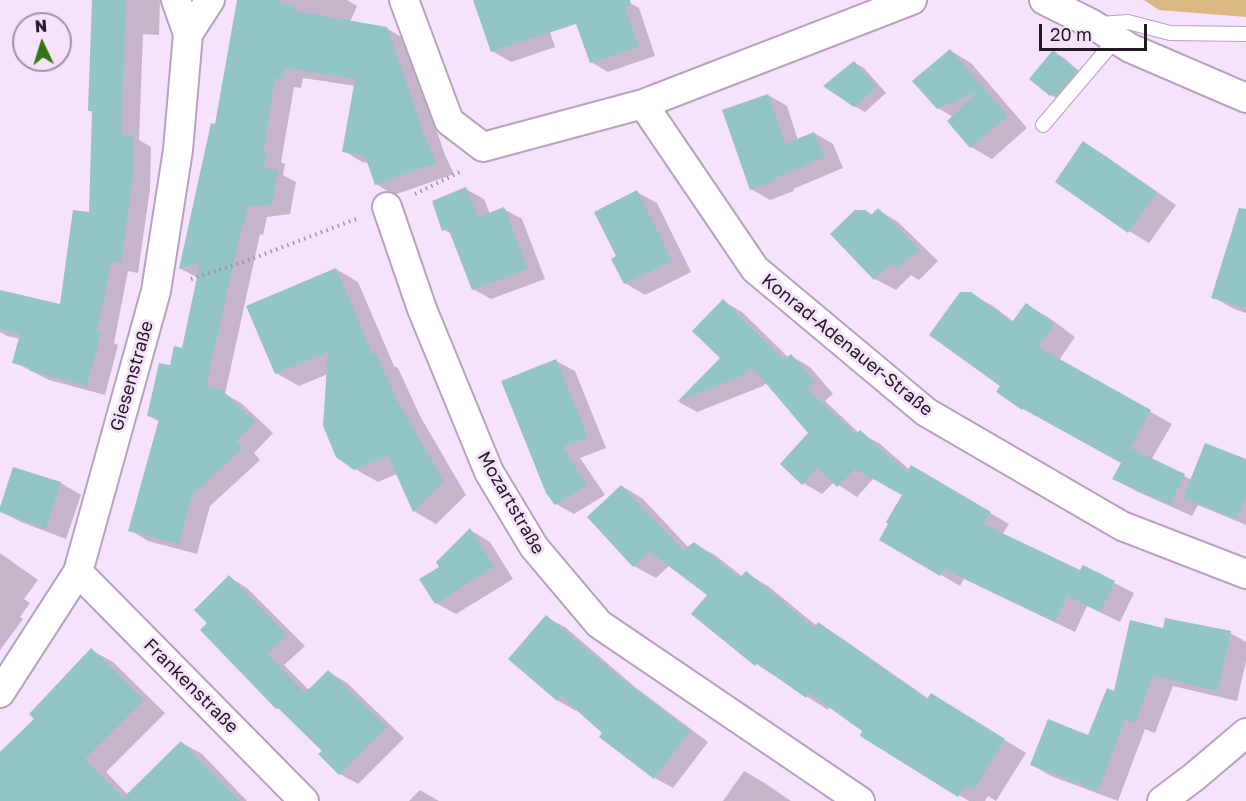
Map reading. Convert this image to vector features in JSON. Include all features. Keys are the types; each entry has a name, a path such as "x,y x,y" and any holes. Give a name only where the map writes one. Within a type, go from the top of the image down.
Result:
{"street":[{"name":"Giesenstraße","path":"0,693 78,572 156,291 178,150 188,34 176,0"},
{"name":"Giesenstraße","path":"188,34 210,0"},
{"path":"404,0 449,121 483,147 643,104 912,0"},
{"path":"1044,0 1092,24 1130,48 1246,98"},
{"name":"Konrad-Adenauer-Straße","path":"643,104 755,269 926,412 1122,526 1246,574"},
{"name":"Mozartstraße","path":"387,207 422,309 489,472 534,547 599,624 860,801"},
{"name":"Frankenstraße","path":"78,572 304,801"},
{"path":"1162,801 1246,733"}],"lane":[{"path":"1092,24 1128,22 1170,33 1246,34"},
{"path":"1043,125 1116,39"}],"path":[{"path":"156,291 241,263 387,207 466,169 483,147"}],"shaded area":[{"path":"1144,0 1246,0 1246,17 1159,10"}],"building":[{"path":"92,0 126,0 121,135 133,135 133,178 121,263 111,262 97,332 101,333 87,386 30,371 30,368 12,363 20,334 0,329 0,290 60,304 73,210 89,212 92,111 88,111"},
{"path":"237,0 281,0 280,3 296,5 295,11 387,27 436,163 375,185 365,156 342,152 355,79 285,68 283,79 275,78 263,151 267,152 264,168 278,170 272,204 248,207 206,386 222,390 255,422 236,441 243,448 192,495 179,544 128,531 159,419 147,416 159,363 170,365 174,346 182,348 200,263 179,269 211,123 215,124"},
{"path":"473,0 630,0 631,5 625,7 639,47 590,63 576,24 491,52"},
{"path":"950,49 1008,116 970,148 947,121 977,92 937,109 912,81"},
{"path":"1053,50 1077,71 1056,96 1053,93 1050,96 1029,79"},
{"path":"854,61 877,87 854,107 823,86"},
{"path":"768,94 785,144 814,132 825,157 775,178 775,181 750,190 722,110"},
{"path":"1083,141 1157,192 1128,233 1055,182"},
{"path":"466,187 478,217 504,207 528,269 472,290 448,228 442,231 432,201"},
{"path":"637,190 672,261 624,284 611,259 616,256 594,212"},
{"path":"878,208 919,249 898,269 892,263 874,280 830,234 855,210 866,210 871,215"},
{"path":"1239,208 1246,209 1246,308 1211,298"},
{"path":"336,268 373,355 376,353 398,402 444,481 413,512 388,456 354,470 336,457 323,426 328,352 275,374 246,306"},
{"path":"960,292 971,292 1012,322 1026,303 1055,324 1038,347 1151,410 1130,448 1185,474 1170,505 1112,479 1121,463 1022,410 996,392 1000,386 929,335"},
{"path":"723,299 784,360 791,354 815,382 807,389 856,434 860,430 907,472 911,465 991,512 983,524 1080,570 1083,565 1115,581 1100,612 1067,596 1055,622 944,569 940,576 879,540 888,524 886,522 902,495 855,469 837,487 817,468 802,485 780,464 808,433 752,367 744,375 677,402 720,358 692,331"},
{"path":"556,359 588,437 563,447 587,485 555,505 546,493 501,381"},
{"path":"1205,443 1246,459 1246,497 1236,519 1183,498"},
{"path":"13,467 61,482 46,529 0,512"},
{"path":"621,485 683,550 694,542 740,578 746,571 814,628 818,622 927,699 931,693 1005,739 974,790 966,785 958,797 860,736 862,731 809,693 806,698 757,663 755,666 691,614 707,595 650,552 633,567 587,517"},
{"path":"470,528 494,567 435,604 419,579 439,567 436,562"},
{"path":"229,575 287,635 267,654 305,693 328,670 387,727 339,775 318,754 322,751 278,708 276,709 200,630 207,623 194,610"},
{"path":"546,615 616,674 690,731 654,779 599,737 602,733 561,696 557,701 508,659"},
{"path":"1165,618 1231,631 1218,691 1153,676 1135,723 1125,719 1098,791 1030,765 1048,719 1088,735 1107,688 1114,691 1130,620 1163,628"},
{"path":"91,648 144,700 85,759 123,798 181,741 240,801 0,801 0,752 34,719 29,714"}]}
